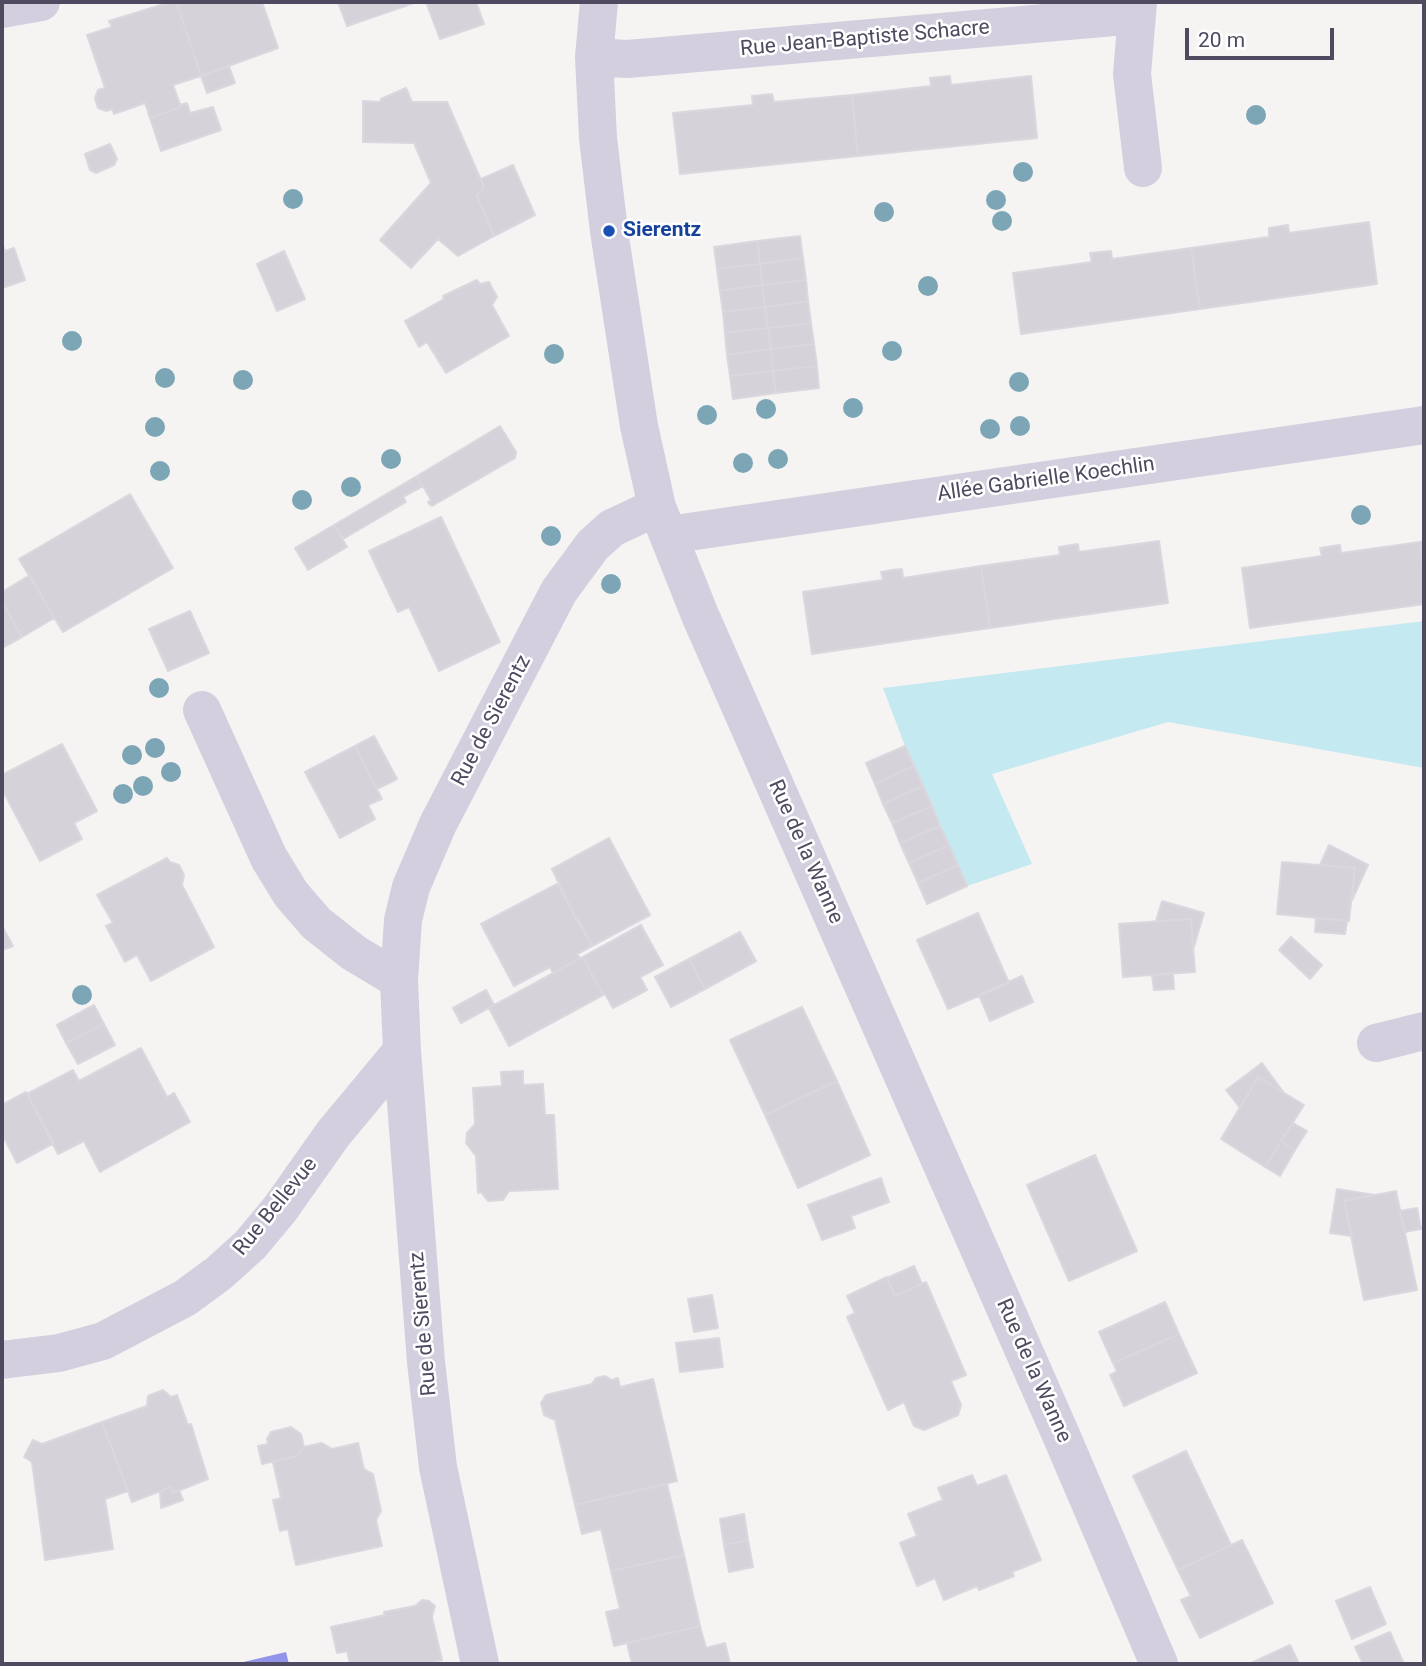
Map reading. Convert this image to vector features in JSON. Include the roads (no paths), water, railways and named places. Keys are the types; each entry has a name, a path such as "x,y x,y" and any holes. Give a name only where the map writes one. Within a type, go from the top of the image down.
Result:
{"street":[{"path":"2,9 41,2"},
{"name":"Rue de la Wanne","path":"599,2 594,57 598,138 609,231 639,426 663,521 700,615 1050,1409 1159,1664"},
{"name":"Rue Jean-Baptiste Schacre","path":"594,57 627,59 663,56 1137,8 1132,74 1143,168"},
{"name":"Allée Gabrielle Koechlin","path":"663,521 1424,425"},
{"name":"Rue de Sierentz","path":"480,1664 438,1468 426,1362 402,1051 399,980 403,920 422,858 559,592 593,545 612,528 663,521"},
{"path":"202,710 269,858 291,894 316,923 354,953 399,980"},
{"path":"1376,1043 1424,1031"},
{"name":"Rue Bellevue","path":"2,1360 59,1353 103,1341 186,1298 219,1273 250,1245 280,1209 333,1134 402,1051"}],"water":[{"path":"286,1652 289,1664 235,1664"}],"place":[{"name":"Sierentz","path":"609,231"}]}
